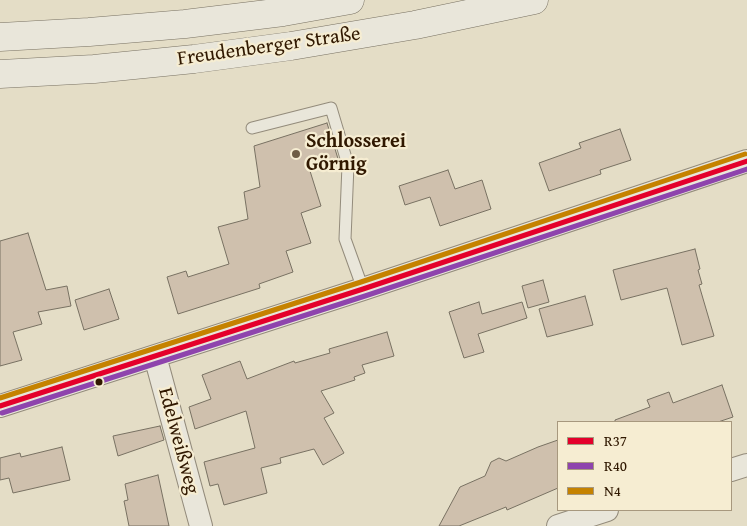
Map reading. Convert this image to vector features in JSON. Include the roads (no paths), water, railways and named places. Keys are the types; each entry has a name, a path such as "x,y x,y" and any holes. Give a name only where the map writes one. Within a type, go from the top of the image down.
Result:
{"main road":[{"name":"Freudenberger Straße","path":"0,37 184,24 283,12 350,0"},
{"name":"Freudenberger Straße","path":"0,74 94,69 291,46 415,26 534,0"}],"street":[{"path":"0,406 363,289 747,161"},
{"name":"Edelweißweg","path":"155,356 201,526"},
{"path":"732,470 747,465"},
{"path":"558,526 604,511"}],"lane":[{"path":"252,128 331,108 348,165 345,239 363,289"}],"place":[{"name":"Schlosserei Görnig","path":"296,154"}]}
